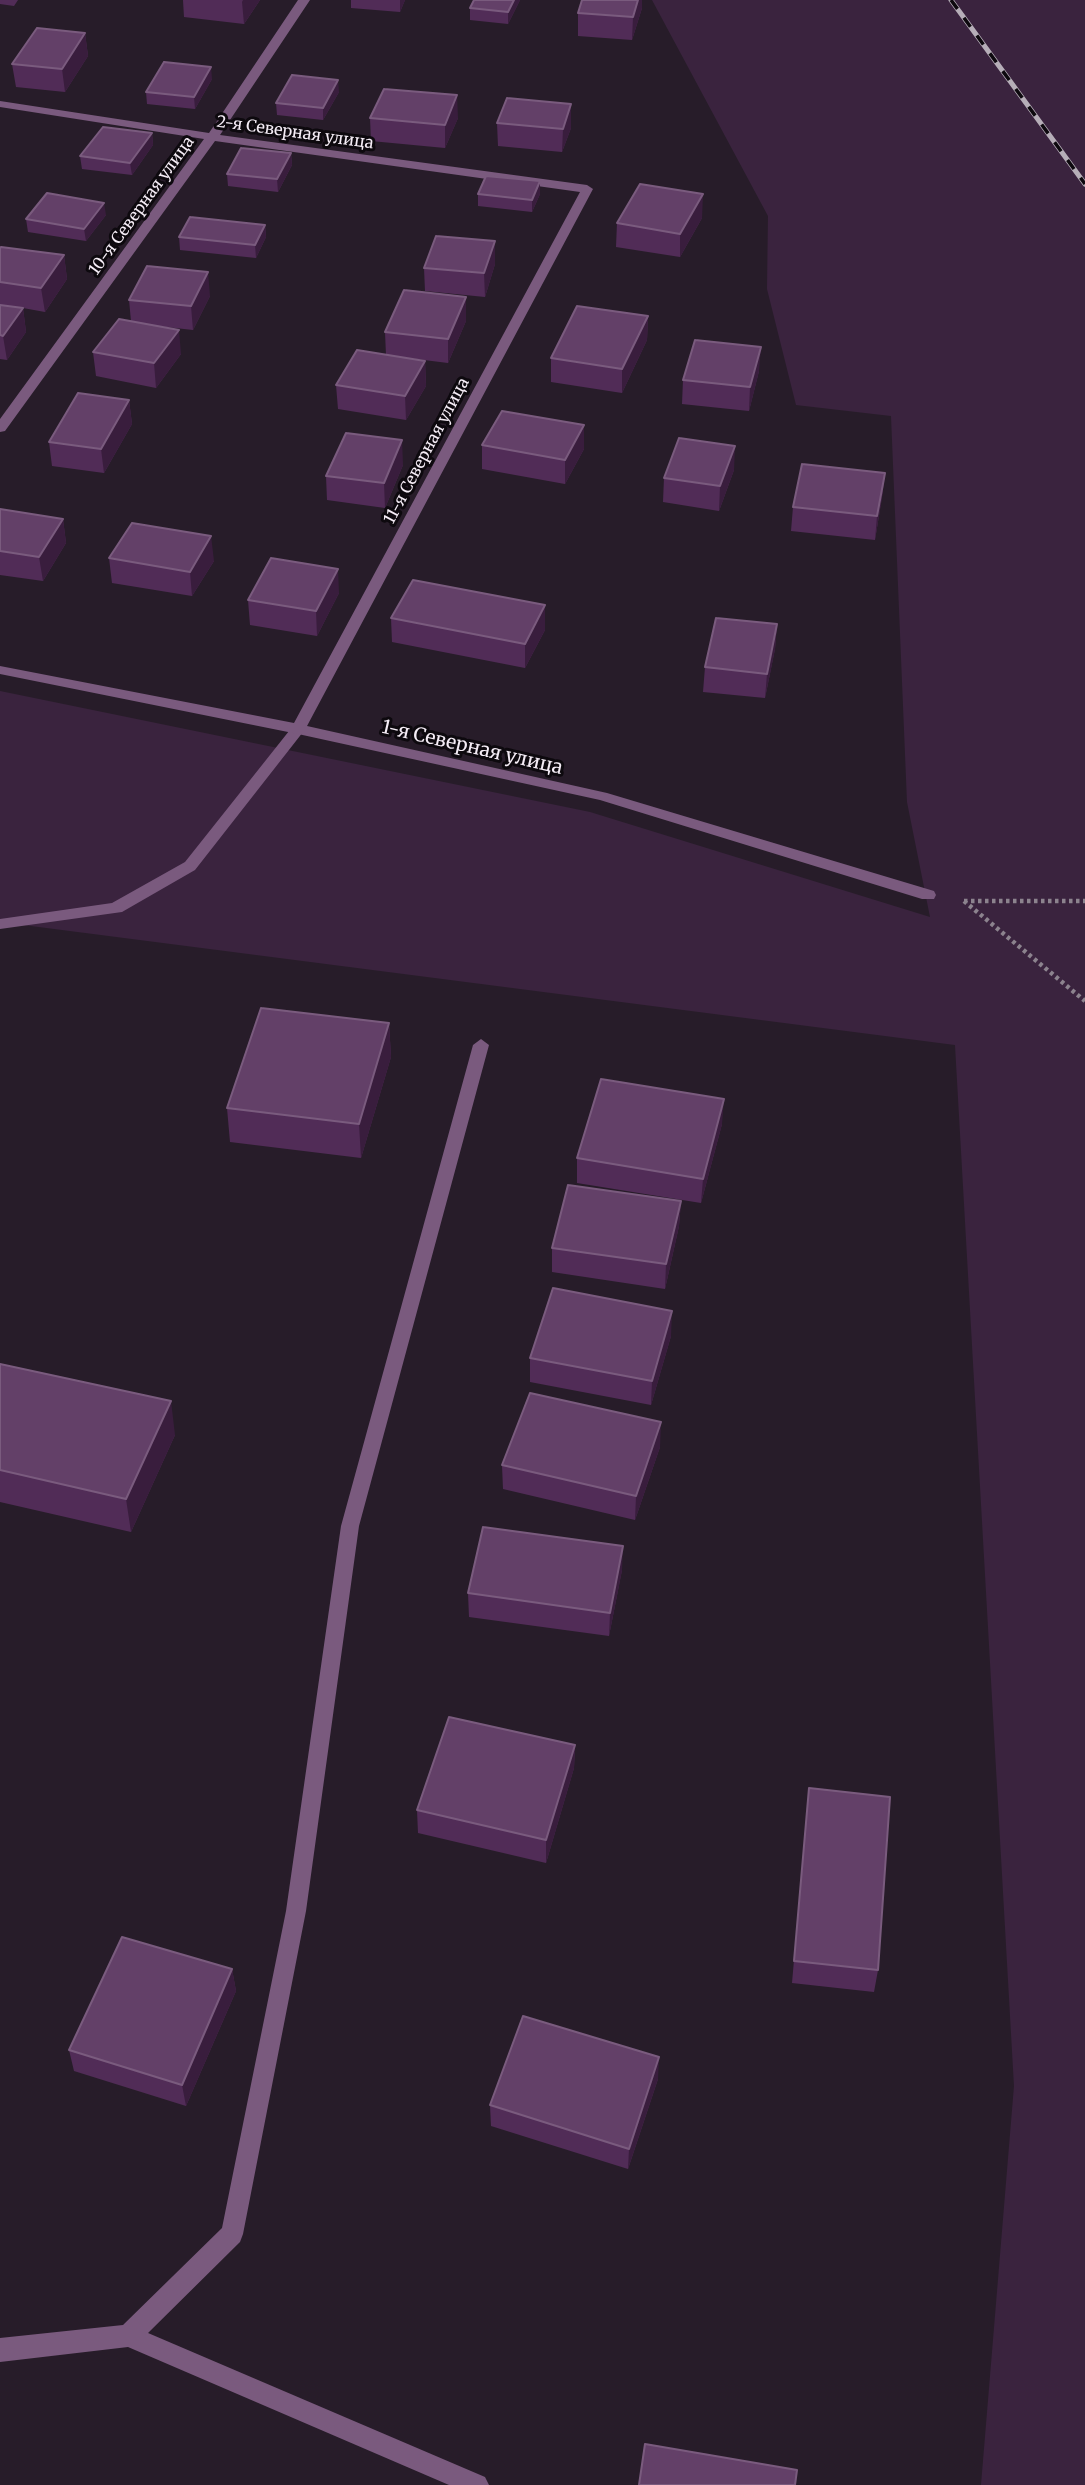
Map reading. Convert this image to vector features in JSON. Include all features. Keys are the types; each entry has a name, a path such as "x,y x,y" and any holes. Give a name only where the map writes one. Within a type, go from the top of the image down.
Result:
{"street":[{"name":"10-я Северная улица","path":"0,428 212,137 304,0"},
{"name":"2-я Северная улица","path":"0,104 212,137 587,189"},
{"name":"11-я Северная улица","path":"0,924 116,908 190,866 298,729 587,189"},
{"name":"1-я Северная улица","path":"0,670 298,729 602,796 929,895"},
{"path":"128,2336 232,2234 296,1911 350,1526 481,1045"},
{"path":"0,2350 128,2336 477,2485"}],"path":[{"path":"929,895 964,901 1085,901"},
{"path":"964,901 1085,1001"}],"shaded area":[{"path":"652,0 1085,0 1085,2485 981,2485 1014,2086 955,1045 0,922 0,691 590,812 930,917 907,802 891,416 796,405 767,289 768,216"}],"building":[{"path":"474,0 514,0 508,12 470,8"},
{"path":"582,0 638,0 633,17 578,13"},
{"path":"37,28 85,33 62,69 12,64"},
{"path":"164,62 211,67 194,97 146,92"},
{"path":"292,75 338,80 323,108 276,103"},
{"path":"384,89 457,95 445,125 370,118"},
{"path":"507,98 571,104 563,129 497,123"},
{"path":"103,127 152,133 130,163 80,156"},
{"path":"241,148 291,153 277,179 227,174"},
{"path":"486,176 540,181 532,200 478,194"},
{"path":"640,184 703,194 680,234 617,223"},
{"path":"47,193 104,203 84,229 26,219"},
{"path":"190,217 265,225 255,245 179,237"},
{"path":"436,236 495,241 484,273 424,268"},
{"path":"1,247 64,255 41,288 0,282"},
{"path":"147,266 208,272 191,306 129,300"},
{"path":"404,290 466,297 448,339 385,332"},
{"path":"0,305 23,308 3,336 0,335"},
{"path":"577,306 648,316 622,369 551,358"},
{"path":"119,319 179,330 154,363 93,352"},
{"path":"695,340 761,347 750,387 683,380"},
{"path":"357,350 425,361 405,396 336,385"},
{"path":"78,393 129,400 101,449 49,442"},
{"path":"502,411 584,425 565,460 482,445"},
{"path":"346,433 402,440 384,483 326,476"},
{"path":"679,438 735,446 720,486 664,478"},
{"path":"802,464 885,473 877,516 793,507"},
{"path":"0,509 63,519 39,557 0,551"},
{"path":"132,523 211,536 190,572 109,558"},
{"path":"271,558 338,569 316,611 248,600"},
{"path":"413,580 545,605 525,644 391,618"},
{"path":"716,618 777,624 767,674 705,667"},
{"path":"261,1008 389,1023 359,1124 227,1108"},
{"path":"601,1079 724,1099 703,1179 577,1158"},
{"path":"568,1185 681,1201 666,1264 552,1248"},
{"path":"553,1288 672,1311 652,1381 530,1358"},
{"path":"0,1364 171,1401 126,1499 0,1470"},
{"path":"530,1393 661,1422 636,1496 502,1465"},
{"path":"483,1527 623,1546 610,1613 468,1593"},
{"path":"449,1717 575,1745 546,1840 417,1810"},
{"path":"809,1788 890,1797 878,1970 794,1961"},
{"path":"122,1937 232,1969 182,2085 69,2050"},
{"path":"523,2016 659,2057 629,2149 490,2105"},
{"path":"645,2444 797,2470 795,2485 639,2485"}],"railway":[{"path":"951,0 1085,184"}]}
